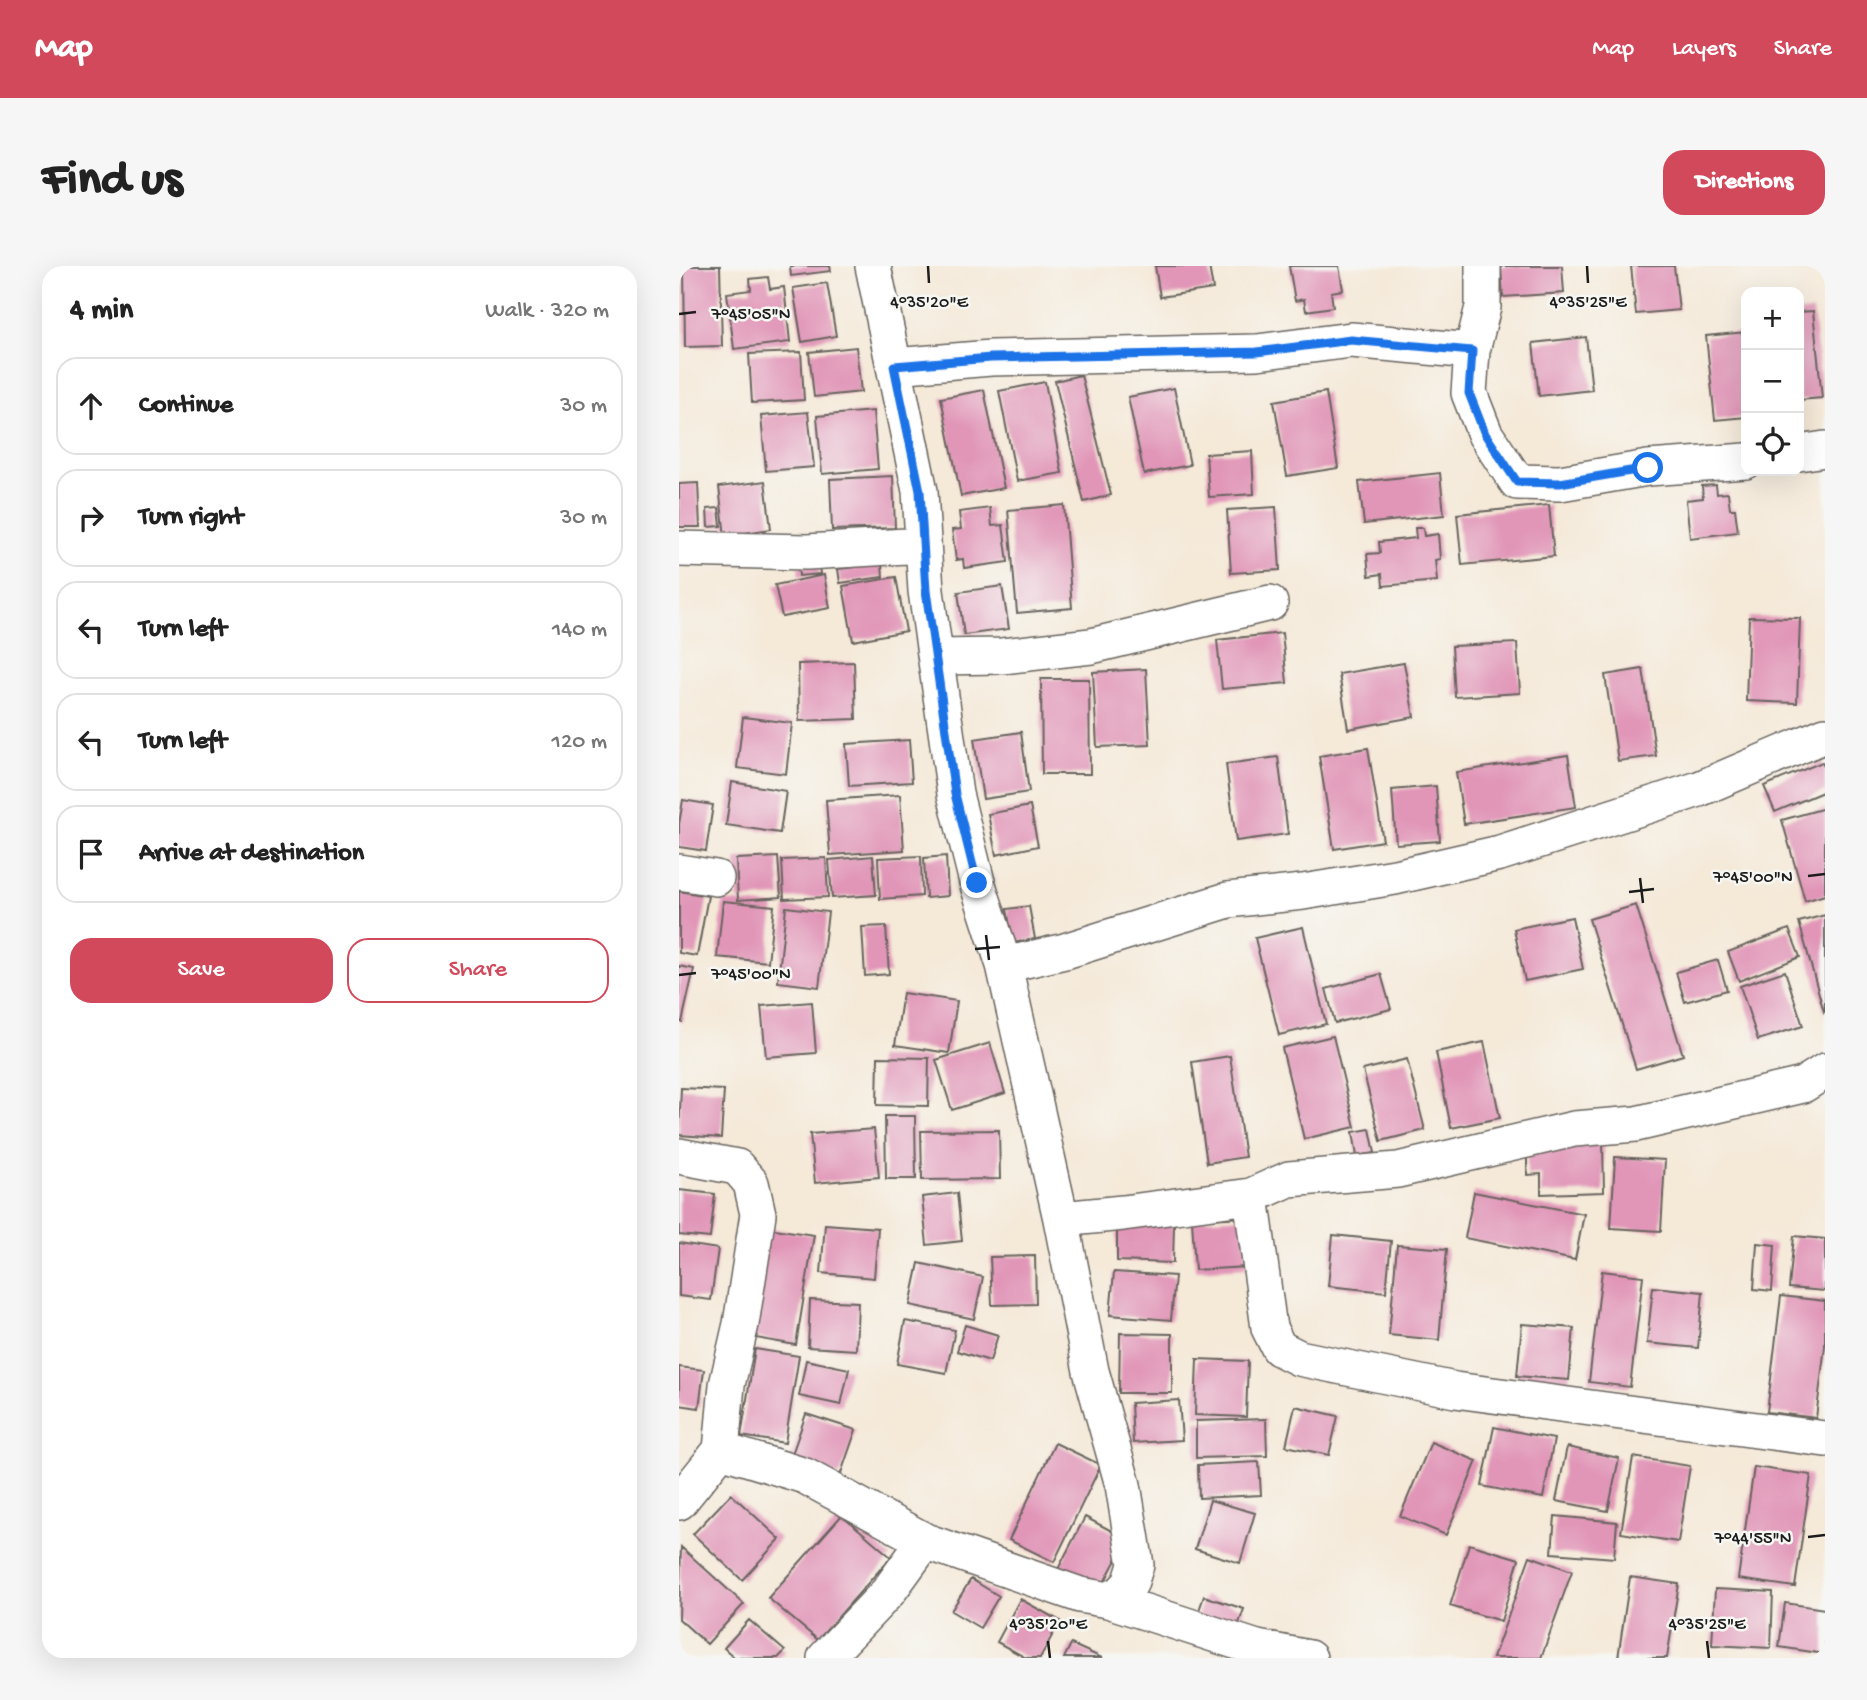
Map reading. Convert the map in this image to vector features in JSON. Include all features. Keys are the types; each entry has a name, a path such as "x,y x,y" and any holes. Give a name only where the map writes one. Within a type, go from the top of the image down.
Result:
{"street":[{"path":"873,266 920,491 926,591 955,794 977,883 1004,965 1061,1219 1091,1371 1123,1485 1136,1565 1130,1584 1120,1594 1108,1600"},
{"path":"1483,266 1483,307 1472,351 1469,393 1485,434 1517,482 1560,483 1648,468 1741,461"},
{"path":"894,366 991,358 1257,352 1351,340 1472,351"},
{"path":"1804,452 1825,449"},
{"path":"679,549 807,552 923,545"},
{"path":"936,657 1002,656 1091,646 1270,603"},
{"path":"1004,965 1065,951 1228,901 1395,877 1500,853 1699,789 1825,735"},
{"path":"679,872 716,878"},
{"path":"1061,1219 1251,1196 1289,1179 1398,1170 1574,1129 1636,1125 1803,1085 1825,1071"},
{"path":"679,1156 737,1167 751,1183 758,1214 741,1324 727,1385 721,1450 679,1502"},
{"path":"1251,1196 1269,1328 1279,1348 1299,1358 1455,1390 1825,1439"},
{"path":"721,1450 804,1476 925,1541 1080,1595 1108,1600 1257,1648 1309,1658"},
{"path":"825,1658 888,1592 925,1541"}],"building":[{"path":"684,266 720,266 722,346 685,347"},
{"path":"790,266 830,266 831,271 791,276"},
{"path":"1155,266 1209,266 1213,289 1160,297"},
{"path":"1289,266 1339,266 1343,290 1331,292 1333,307 1306,311 1304,299 1295,301"},
{"path":"1501,266 1562,266 1564,293 1503,297"},
{"path":"1631,266 1674,266 1679,310 1636,314"},
{"path":"768,277 770,289 784,287 790,342 734,349 727,293 751,290 750,279"},
{"path":"827,283 836,336 802,342 793,288"},
{"path":"1813,311 1822,398 1804,400 1804,312"},
{"path":"1741,332 1741,417 1715,420 1706,336"},
{"path":"1586,337 1592,390 1539,396 1533,343"},
{"path":"856,347 861,392 814,397 809,352"},
{"path":"801,352 804,400 752,403 749,354"},
{"path":"1081,375 1111,495 1084,502 1055,381"},
{"path":"1045,382 1062,473 1017,481 999,391"},
{"path":"1174,388 1190,465 1144,474 1128,397"},
{"path":"984,390 1004,488 961,496 941,398"},
{"path":"1326,392 1338,468 1287,476 1274,401"},
{"path":"873,411 878,469 822,474 817,416"},
{"path":"808,412 814,467 766,471 761,416"},
{"path":"1252,451 1254,494 1209,497 1206,454"},
{"path":"1440,473 1444,515 1364,524 1359,482"},
{"path":"893,476 895,528 832,530 830,479"},
{"path":"765,481 771,529 725,536 719,487"},
{"path":"698,483 700,527 679,527 679,484"},
{"path":"1716,485 1717,494 1728,493 1730,509 1735,509 1738,532 1690,538 1686,500 1703,498 1702,486"},
{"path":"1064,505 1072,608 1017,613 1008,510"},
{"path":"1549,505 1554,556 1462,565 1457,514"},
{"path":"1276,507 1280,570 1231,573 1227,510"},
{"path":"719,508 721,526 708,527 707,509"},
{"path":"990,508 992,526 1003,525 1008,562 964,568 963,559 956,560 952,530 961,529 959,512"},
{"path":"1415,528 1423,528 1424,536 1438,534 1440,559 1435,560 1437,581 1383,586 1382,574 1369,576 1367,554 1380,553 1379,542 1416,538"},
{"path":"819,564 820,574 799,576 798,566"},
{"path":"882,564 883,577 840,583 838,569"},
{"path":"824,575 830,608 782,617 775,585"},
{"path":"896,577 906,631 853,641 843,586"},
{"path":"1002,586 1009,629 964,635 958,592"},
{"path":"1749,617 1800,618 1797,703 1746,701"},
{"path":"1282,633 1287,683 1222,689 1217,640"},
{"path":"1517,643 1520,693 1455,697 1452,646"},
{"path":"854,662 856,719 799,721 798,664"},
{"path":"1404,663 1414,717 1348,729 1339,674"},
{"path":"1146,669 1150,745 1097,747 1093,672"},
{"path":"1643,669 1656,756 1618,761 1605,675"},
{"path":"1041,679 1089,679 1090,774 1042,774"},
{"path":"743,717 792,723 786,774 737,768"},
{"path":"1021,732 1029,792 983,799 974,739"},
{"path":"909,740 912,782 849,786 846,744"},
{"path":"1368,748 1383,841 1334,849 1319,756"},
{"path":"1568,755 1576,807 1464,824 1456,772"},
{"path":"1278,757 1288,834 1236,841 1226,764"},
{"path":"1822,762 1825,769 1825,791 1775,812 1764,786"},
{"path":"732,782 786,791 780,833 726,825"},
{"path":"1436,786 1440,841 1396,844 1392,790"},
{"path":"900,795 904,850 830,855 826,800"},
{"path":"683,800 713,805 706,851 679,847"},
{"path":"1030,806 1038,846 996,855 988,814"},
{"path":"1825,808 1825,895 1805,901 1782,820"},
{"path":"873,856 876,895 832,898 829,860"},
{"path":"921,856 922,896 880,899 878,858"},
{"path":"946,856 948,896 926,898 924,858"},
{"path":"778,857 781,897 738,900 736,859"},
{"path":"826,858 828,897 784,899 782,860"},
{"path":"679,891 708,896 697,956 679,953"},
{"path":"723,901 774,906 768,962 717,957"},
{"path":"1636,905 1683,1055 1636,1069 1589,919"},
{"path":"1029,906 1035,939 1013,943 1007,909"},
{"path":"786,907 828,912 819,987 778,982"},
{"path":"1825,915 1825,1011 1824,1012 1799,922"},
{"path":"1572,917 1583,969 1525,981 1514,929"},
{"path":"886,926 889,974 865,976 862,927"},
{"path":"1303,927 1326,1024 1279,1035 1255,938"},
{"path":"1789,929 1800,957 1739,981 1728,952"},
{"path":"1718,960 1727,990 1685,1002 1676,972"},
{"path":"679,966 694,969 682,1022 679,1022"},
{"path":"1785,971 1803,1026 1758,1040 1740,986"},
{"path":"1381,974 1391,1009 1335,1023 1326,989"},
{"path":"903,993 957,1001 949,1053 895,1045"},
{"path":"812,1002 816,1053 766,1057 761,1006"},
{"path":"1333,1036 1355,1127 1304,1139 1282,1048"},
{"path":"1484,1042 1500,1118 1451,1128 1436,1052"},
{"path":"990,1043 1005,1093 952,1110 936,1060"},
{"path":"1230,1056 1245,1157 1207,1163 1192,1062"},
{"path":"878,1057 929,1058 928,1106 877,1105"},
{"path":"1407,1059 1425,1130 1381,1141 1363,1070"},
{"path":"681,1088 724,1090 721,1138 679,1135"},
{"path":"885,1116 915,1116 916,1179 886,1179"},
{"path":"874,1129 879,1177 815,1183 810,1134"},
{"path":"1370,1129 1375,1153 1357,1156 1353,1132"},
{"path":"999,1130 1000,1179 922,1180 921,1131"},
{"path":"1603,1143 1604,1192 1541,1194 1541,1174 1527,1175 1527,1154 1537,1145"},
{"path":"1615,1157 1665,1160 1661,1231 1611,1228"},
{"path":"679,1190 715,1194 710,1238 679,1235"},
{"path":"1474,1192 1584,1214 1575,1260 1465,1238"},
{"path":"957,1193 962,1241 927,1245 922,1197"},
{"path":"1244,1217 1247,1267 1195,1270 1192,1220"},
{"path":"1117,1223 1174,1224 1173,1263 1117,1261"},
{"path":"825,1224 878,1228 874,1278 821,1273"},
{"path":"768,1228 814,1235 796,1345 750,1337"},
{"path":"1333,1235 1391,1241 1386,1292 1328,1286"},
{"path":"1794,1236 1825,1239 1825,1291 1789,1288"},
{"path":"679,1243 718,1249 711,1300 679,1296"},
{"path":"1757,1243 1775,1245 1772,1291 1754,1289"},
{"path":"1397,1245 1447,1249 1439,1340 1389,1335"},
{"path":"1035,1256 1036,1304 992,1305 990,1257"},
{"path":"919,1263 983,1277 974,1319 910,1305"},
{"path":"1602,1271 1643,1276 1630,1387 1589,1382"},
{"path":"1114,1272 1175,1276 1171,1320 1110,1315"},
{"path":"1653,1287 1703,1292 1698,1348 1647,1343"},
{"path":"1781,1296 1825,1301 1825,1346 1816,1418 1767,1412"},
{"path":"810,1300 858,1302 856,1350 808,1347"},
{"path":"905,1321 955,1330 946,1373 897,1364"},
{"path":"1522,1324 1574,1328 1569,1380 1517,1376"},
{"path":"965,1325 998,1335 990,1361 957,1351"},
{"path":"1120,1333 1172,1334 1172,1393 1119,1393"},
{"path":"755,1349 799,1356 785,1443 741,1436"},
{"path":"1197,1359 1248,1361 1246,1417 1195,1415"},
{"path":"806,1360 849,1369 841,1405 799,1396"},
{"path":"679,1367 704,1370 699,1408 679,1405"},
{"path":"1179,1400 1182,1440 1133,1443 1131,1403"},
{"path":"1295,1406 1338,1416 1329,1455 1286,1446"},
{"path":"806,1414 856,1430 840,1476 790,1460"},
{"path":"1266,1419 1267,1456 1196,1458 1196,1421"},
{"path":"1494,1427 1554,1439 1543,1498 1482,1486"},
{"path":"1431,1442 1477,1461 1446,1535 1400,1516"},
{"path":"1055,1443 1101,1465 1054,1562 1009,1540"},
{"path":"1567,1447 1619,1458 1608,1511 1556,1501"},
{"path":"1633,1457 1690,1466 1678,1542 1621,1533"},
{"path":"1259,1462 1261,1495 1199,1498 1198,1465"},
{"path":"1754,1467 1811,1475 1795,1587 1738,1579"},
{"path":"731,1494 780,1539 742,1580 693,1534"},
{"path":"1210,1500 1255,1513 1240,1563 1195,1549"},
{"path":"842,1515 891,1557 818,1640 768,1598"},
{"path":"1555,1516 1617,1522 1614,1558 1552,1553"},
{"path":"1085,1517 1127,1539 1098,1594 1056,1573"},
{"path":"1469,1544 1519,1559 1501,1621 1450,1606"},
{"path":"681,1547 744,1604 707,1644 679,1619"},
{"path":"1530,1556 1572,1571 1541,1658 1493,1658"},
{"path":"1630,1577 1679,1584 1667,1658 1618,1658"},
{"path":"971,1579 999,1596 980,1628 951,1611"},
{"path":"1715,1589 1773,1592 1771,1648 1712,1645"},
{"path":"1204,1596 1244,1609 1237,1629 1197,1616"},
{"path":"1020,1599 1060,1621 1040,1658 1026,1658 997,1642"},
{"path":"1785,1603 1825,1609 1825,1654 1779,1647"},
{"path":"749,1620 785,1651 778,1658 735,1658 724,1648"},
{"path":"1071,1644 1102,1658 1064,1658"}],"route":[{"path":"977,883 955,794 926,591 920,491 894,366 991,358 1257,352 1351,340 1472,351 1469,393 1485,434 1517,482 1560,483 1648,468"}]}
